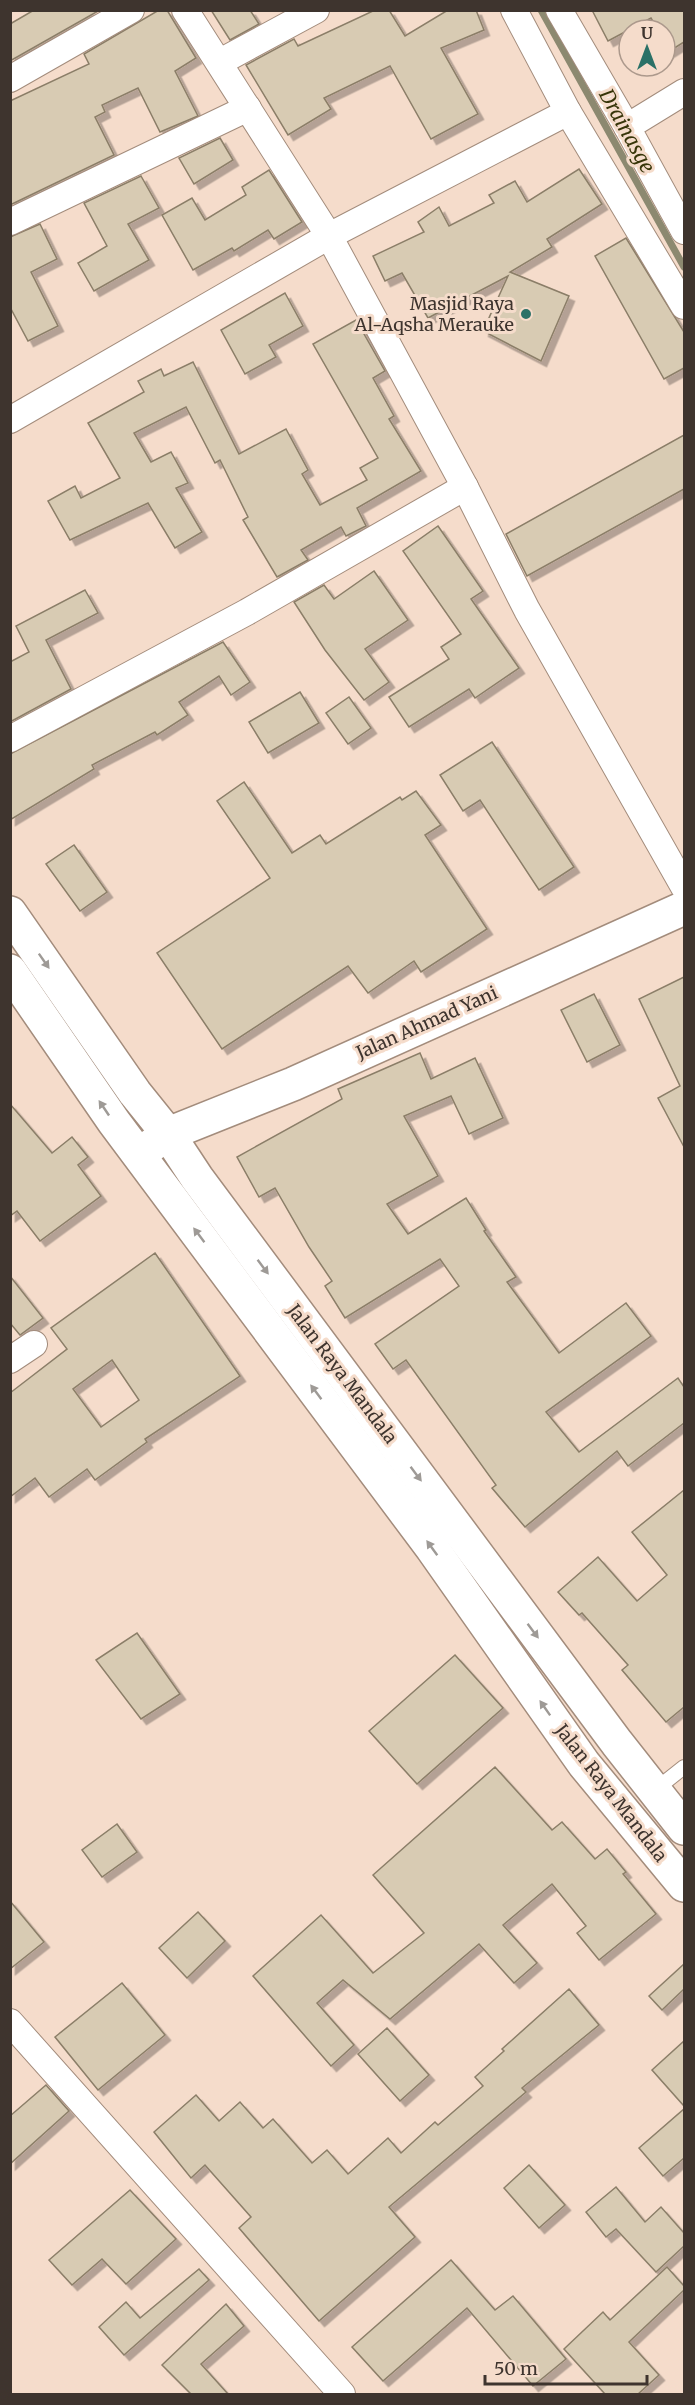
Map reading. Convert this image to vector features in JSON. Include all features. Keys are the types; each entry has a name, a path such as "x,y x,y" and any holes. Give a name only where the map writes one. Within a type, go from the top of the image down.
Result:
{"highway":[{"name":"Jalan Ahmad Yani","path":"139,1155 168,1134 293,1084 684,908"},
{"name":"Jalan Raya Mandala","path":"10,913 135,1093 168,1134 197,1179 616,1743 684,1828"},
{"name":"Jalan Raya Mandala","path":"10,971 139,1155 432,1548 584,1764 684,1886"},
{"path":"584,1764 616,1743"}],"street":[{"path":"10,79 131,10"},
{"path":"186,10 329,236 465,487 527,609 684,887"},
{"path":"220,62 316,10"},
{"path":"514,10 568,112 684,306"},
{"path":"559,10 684,231"},
{"path":"627,127 684,92"},
{"path":"10,222 248,108"},
{"path":"10,420 329,236 568,112"},
{"path":"10,739 246,612 465,487"},
{"path":"10,1360 34,1344"},
{"path":"10,2022 342,2394"}],"lane":[{"path":"653,1791 684,1767"}],"building":[{"path":"34,10 100,10 10,61 10,24"},
{"path":"159,10 167,10 196,58 175,71 198,116 160,132 138,88 102,105 105,112 95,117 114,155 10,205 10,101 89,64 84,54"},
{"path":"211,10 250,10 259,24 230,40"},
{"path":"375,10 389,10 405,36 448,10 476,10 484,30 441,48 478,114 431,139 390,66 324,98 331,109 288,135 246,65 294,39 298,46"},
{"path":"592,10 684,10 684,42 677,46 677,18 617,18 617,36 608,41"},
{"path":"220,138 233,160 194,184 179,158"},
{"path":"579,169 602,204 547,239 552,247 510,272 569,296 541,361 483,331 508,276 428,318 402,273 385,281 373,256 424,232 418,222 439,207 449,226 494,203 489,195 515,181 527,202"},
{"path":"269,170 302,222 274,239 268,230 234,251 232,248 193,270 162,215 192,198 205,220 246,195 242,187"},
{"path":"141,176 159,208 128,224 149,260 94,291 78,263 107,246 84,203"},
{"path":"40,224 57,259 31,272 58,326 28,341 10,307 10,237"},
{"path":"626,238 684,332 684,368 664,379 595,256"},
{"path":"285,293 303,326 269,345 276,357 245,374 221,330"},
{"path":"356,320 385,371 373,378 394,416 389,419 421,471 357,508 366,526 346,536 341,527 301,550 308,560 277,577 243,520 248,517 220,460 215,463 186,407 134,433 151,462 171,452 188,483 176,488 202,532 175,548 148,503 70,540 48,501 75,486 81,498 120,478 88,423 144,392 138,381 161,369 164,376 193,362 239,454 286,429 308,470 302,474 320,505 367,480 360,468 378,458 313,344"},
{"path":"684,435 684,489 527,576 506,534"},
{"path":"438,526 483,591 471,599 519,668 475,698 469,689 409,727 389,697 449,659 441,647 461,634 403,551"},
{"path":"374,571 408,620 365,649 389,682 364,700 325,650 294,602 324,585 334,599"},
{"path":"85,590 98,613 46,640 71,689 10,722 10,662 29,652 16,626"},
{"path":"223,642 250,682 231,695 219,676 179,702 188,715 157,735 155,732 92,765 94,769 10,820 10,754"},
{"path":"300,692 319,723 268,753 249,722"},
{"path":"349,697 371,728 348,744 326,713"},
{"path":"492,742 574,867 539,890 480,800 463,811 440,775"},
{"path":"244,782 292,853 320,835 326,844 400,797 402,800 416,791 441,825 425,835 487,929 421,972 414,961 368,993 348,966 222,1049 157,953 270,878 217,801"},
{"path":"74,845 107,892 80,911 46,864"},
{"path":"684,977 684,1147 658,1098 680,1086 639,999"},
{"path":"594,994 620,1045 587,1062 561,1010"},
{"path":"420,1053 431,1079 475,1058 503,1118 469,1134 451,1096 404,1116 438,1176 387,1204 408,1234 466,1198 486,1230 484,1231 516,1277 507,1282 559,1353 626,1303 651,1336 546,1412 579,1452 678,1378 684,1387 684,1423 628,1466 617,1451 525,1527 492,1488 496,1485 406,1360 393,1369 375,1344 459,1286 440,1259 345,1318 325,1286 332,1281 309,1247 275,1188 259,1197 237,1157 342,1099 338,1089"},
{"path":"10,1104 52,1153 72,1137 88,1157 78,1165 101,1196 40,1241 17,1211 10,1216"},
{"path":"155,1253 240,1376 145,1439 147,1442 95,1480 87,1469 49,1497 35,1478 10,1497 10,1393 67,1349 51,1328","holes":["112,1360 139,1400 101,1427 73,1389"]},
{"path":"10,1276 43,1318 20,1335 10,1323"},
{"path":"684,1490 684,1707 666,1722 622,1670 628,1665 582,1613 579,1615 558,1592 598,1557 637,1601 667,1575 632,1532"},
{"path":"137,1633 180,1694 141,1719 96,1660"},
{"path":"455,1655 503,1708 417,1784 369,1731"},
{"path":"495,1767 552,1830 562,1822 595,1859 607,1849 626,1872 623,1874 656,1914 599,1960 577,1933 586,1926 552,1884 503,1925 537,1963 514,1983 479,1944 390,2019 343,1980 317,2003 354,2045 331,2066 253,1976 321,1915 373,1973 424,1933 373,1875"},
{"path":"117,1824 137,1852 102,1877 82,1850"},
{"path":"10,1901 44,1942 10,1969"},
{"path":"198,1912 225,1941 187,1978 159,1948"},
{"path":"684,1964 684,1989 662,2010 649,1996"},
{"path":"122,1983 165,2035 98,2090 55,2037"},
{"path":"569,1989 599,2025 522,2088 526,2092 389,2207 415,2237 319,2321 239,2228 251,2217 205,2165 191,2178 154,2132 196,2095 219,2121 240,2102 263,2128 273,2119 312,2163 327,2150 348,2174 388,2138 401,2153 435,2122 438,2125 483,2086 475,2077 504,2051 502,2049"},
{"path":"387,2028 429,2075 400,2101 358,2054"},
{"path":"684,2041 684,2106 652,2070"},
{"path":"46,2085 69,2111 10,2164 10,2116"},
{"path":"684,2109 684,2158 663,2176 639,2148"},
{"path":"529,2165 565,2205 539,2228 504,2188"},
{"path":"616,2187 645,2222 661,2207 684,2233 684,2246 656,2272 616,2229 606,2237 586,2212"},
{"path":"130,2190 176,2239 126,2284 102,2259 72,2285 49,2260"},
{"path":"451,2260 495,2310 513,2296 566,2359 533,2386 467,2308 383,2381 352,2347"},
{"path":"667,2267 684,2286 684,2290 629,2342 659,2375 638,2394 605,2394 564,2349 603,2312 610,2320"},
{"path":"199,2269 209,2280 124,2355 99,2327 126,2302 140,2318"},
{"path":"226,2304 244,2326 201,2364 228,2394 191,2394 162,2365"}],"waterway":[{"name":"Drainasge","path":"541,10 684,267"}],"place":[{"name":"Masjid Raya Al-Aqsha Merauke","path":"526,314"}]}
